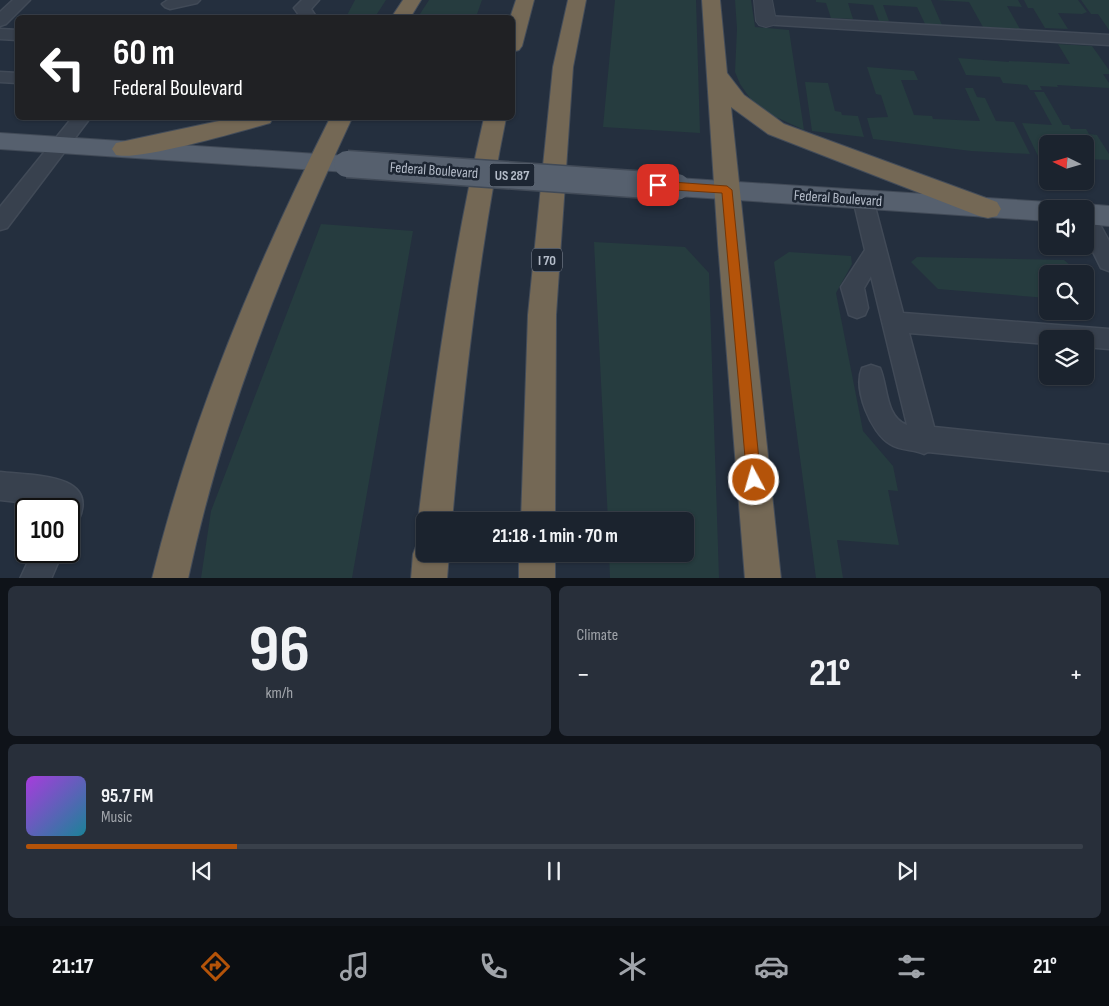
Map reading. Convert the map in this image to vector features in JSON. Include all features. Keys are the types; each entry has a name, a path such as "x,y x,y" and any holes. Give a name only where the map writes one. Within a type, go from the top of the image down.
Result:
{"highway":[{"path":"402,15 412,0"},
{"path":"515,36 526,0"},
{"name":"I 70","path":"538,512 542,314 563,67 577,0"},
{"path":"711,0 763,578"},
{"path":"718,75 736,100 776,129 988,209"},
{"path":"124,149 168,141 254,120"},
{"path":"170,578 193,492 226,388 262,294 333,163 341,120"},
{"path":"436,512 462,301 480,192 495,120"},
{"path":"429,578 430,562"},
{"path":"537,562 537,578"}],"main road":[{"name":"Federal Boulevard","path":"0,141 1039,212"},
{"path":"1094,215 1109,216"}],"street":[{"path":"763,0 766,21"}],"lane":[{"path":"0,21 22,0"},
{"path":"161,15 171,2 192,0"},
{"path":"766,21 1109,40"},
{"path":"0,34 15,35"},
{"path":"0,78 15,78"},
{"path":"0,222 79,120"},
{"path":"863,199 924,441"},
{"path":"1094,233 1109,262"},
{"path":"857,308 852,287 876,252"},
{"path":"894,322 1109,339"},
{"path":"871,376 879,411 886,427 902,437 924,441 1109,458"},
{"path":"0,486 61,493 67,498"},
{"path":"35,578 43,563"}],"green space":[{"path":"355,0 386,0 376,15 347,15"},
{"path":"429,0 482,0 477,15 419,15"},
{"path":"615,0 696,0 700,133 603,127"},
{"path":"735,0 751,0 755,27 789,30 804,130 778,118 773,119 752,101 740,84 735,72 737,29"},
{"path":"816,0 931,0 942,25 925,24 917,7 883,5 889,21 879,21 873,5 848,3 853,19 831,18 826,3 816,2"},
{"path":"936,0 1018,0 1022,7 1007,6 1020,29 983,27 969,2"},
{"path":"1024,0 1078,0 1087,12 1082,14 1058,13 1068,29 1045,28 1033,8 1028,8"},
{"path":"1081,0 1109,0 1109,30 1098,14 1091,14"},
{"path":"1058,44 1092,46 1109,70 1109,74 1103,74 1109,83 1109,88 1057,85 1058,87 1040,86 1042,90 1030,90 1027,85 1003,83 1000,77 966,75 958,58 1070,64"},
{"path":"867,67 914,71 918,80 901,80 914,115 932,116 933,119 980,121 965,88 973,88 977,97 985,98 996,121 1014,122 1030,154 971,151 873,139 867,118 888,117 881,95 876,94"},
{"path":"805,82 828,83 835,111 841,112 842,115 858,116 864,137 812,131"},
{"path":"1034,92 1044,92 1063,125 1069,125 1071,129 1086,129 1089,134 1097,135 1109,154 1109,160 1094,159 1094,135 1039,135 1038,156 1022,123 1052,125"},
{"path":"321,224 413,231 352,578 201,578 211,511"},
{"path":"594,242 685,247 709,273 719,578 610,578 609,562 694,562 694,512 608,512"},
{"path":"789,252 851,256 852,264 836,293 863,431 893,466 898,491 888,490 899,545 837,540 843,578 816,578 774,262"},
{"path":"917,257 1064,260 1070,265 1039,265 1039,297 938,289 911,262"}],"route":[{"path":"658,185 727,190 754,480"}]}
